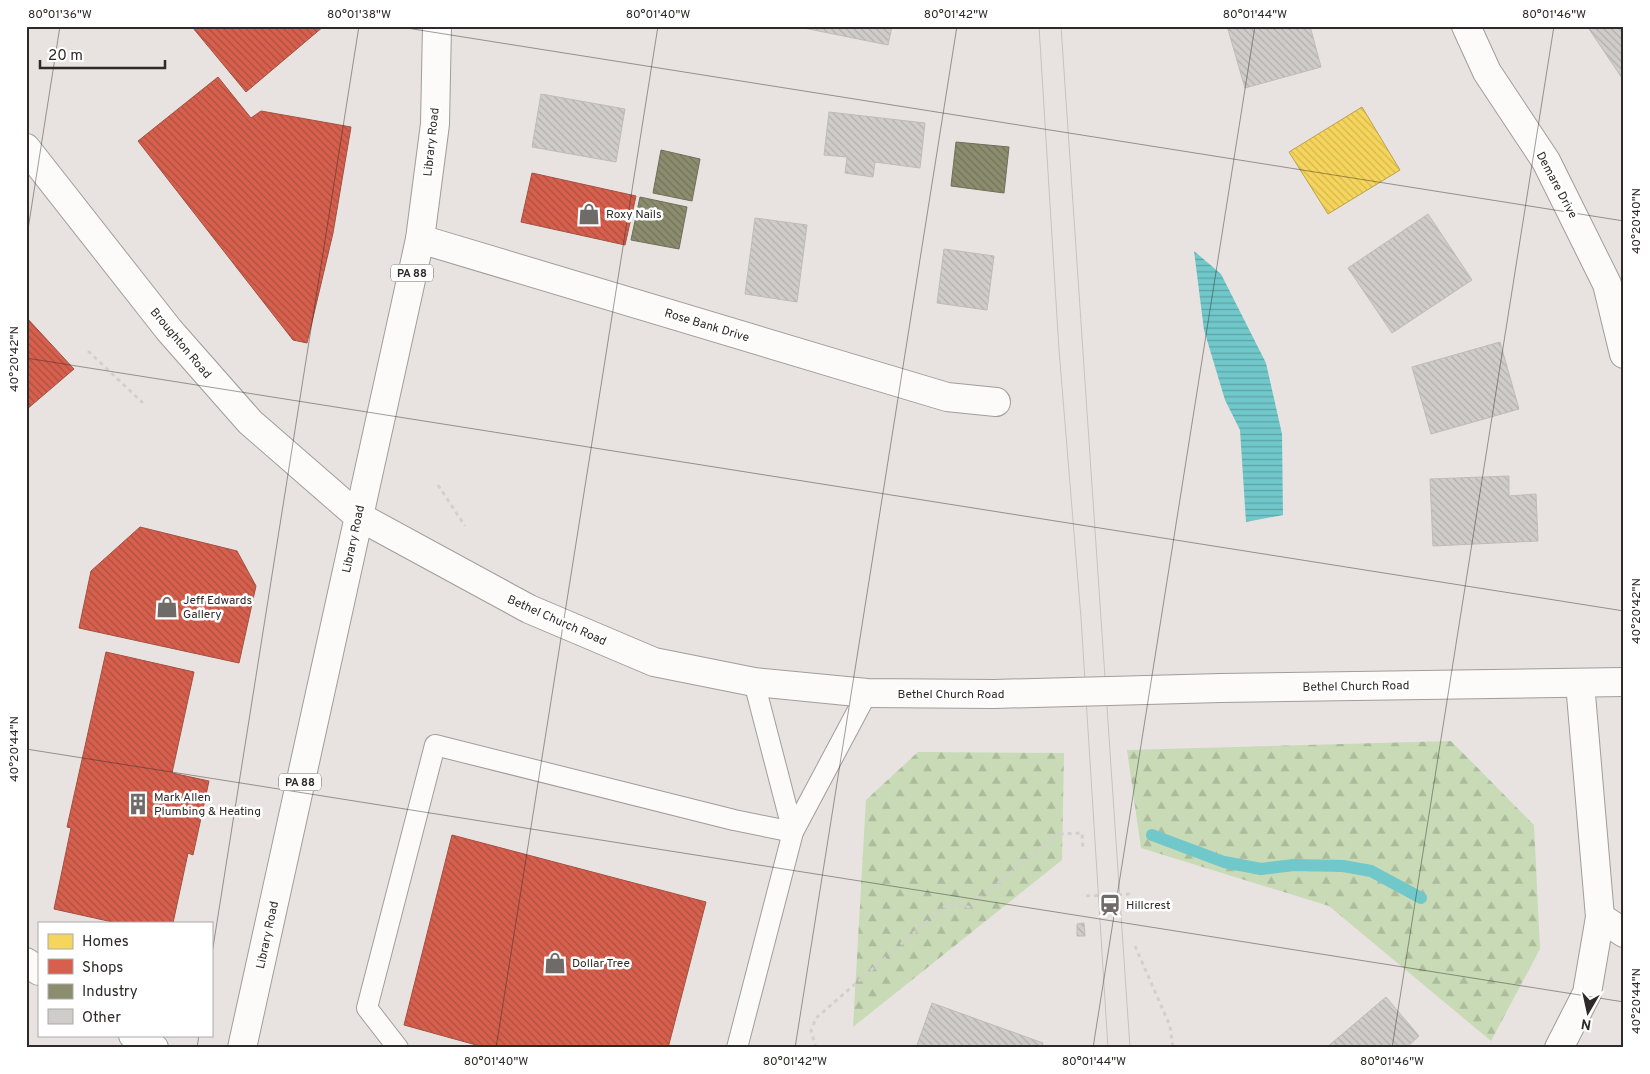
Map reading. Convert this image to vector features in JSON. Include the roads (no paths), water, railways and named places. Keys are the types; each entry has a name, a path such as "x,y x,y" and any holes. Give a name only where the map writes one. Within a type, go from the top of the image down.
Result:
{"street":[{"name":"Demare Drive","path":"1466,26 1487,72 1546,161 1607,284 1624,354"},
{"name":"Library Road","path":"242,1048 420,239 435,124 441,27"},
{"name":"Broughton Road","path":"26,148 168,330 250,422 358,516"},
{"name":"Rose Bank Drive","path":"420,239 947,397 996,402"},
{"name":"Bethel Church Road","path":"358,516 529,609 654,662 754,682 867,693 994,694 1221,688 1624,682"},
{"path":"1559,1048 1587,993 1600,918 1580,683"},
{"path":"1600,918 1624,933"},
{"path":"26,962 38,970"},
{"path":"135,1036 154,1048"}],"lane":[{"path":"754,682 793,832"},
{"path":"737,1048 793,832 867,693"},
{"path":"398,1048 367,1008 435,745 734,820 793,832"}],"water":[{"path":"1194,251 1221,274 1266,363 1282,434 1283,515 1246,522 1240,430 1225,400 1204,330"}],"waterway":[{"path":"1152,835 1224,862 1261,869 1294,865 1343,866 1371,871 1421,898"}],"tram line":[{"path":"1039,26 1059,350 1081,618 1108,1048"},
{"path":"1061,26 1130,1048"}],"place":[{"name":"Roxy Nails","path":"589,214"},
{"name":"Jeff Edwards Gallery","path":"167,607"},
{"name":"Mark Allen Plumbing & Heating","path":"138,804"},
{"name":"Hillcrest","path":"1110,905"},
{"name":"Dollar Tree","path":"555,963"}]}
